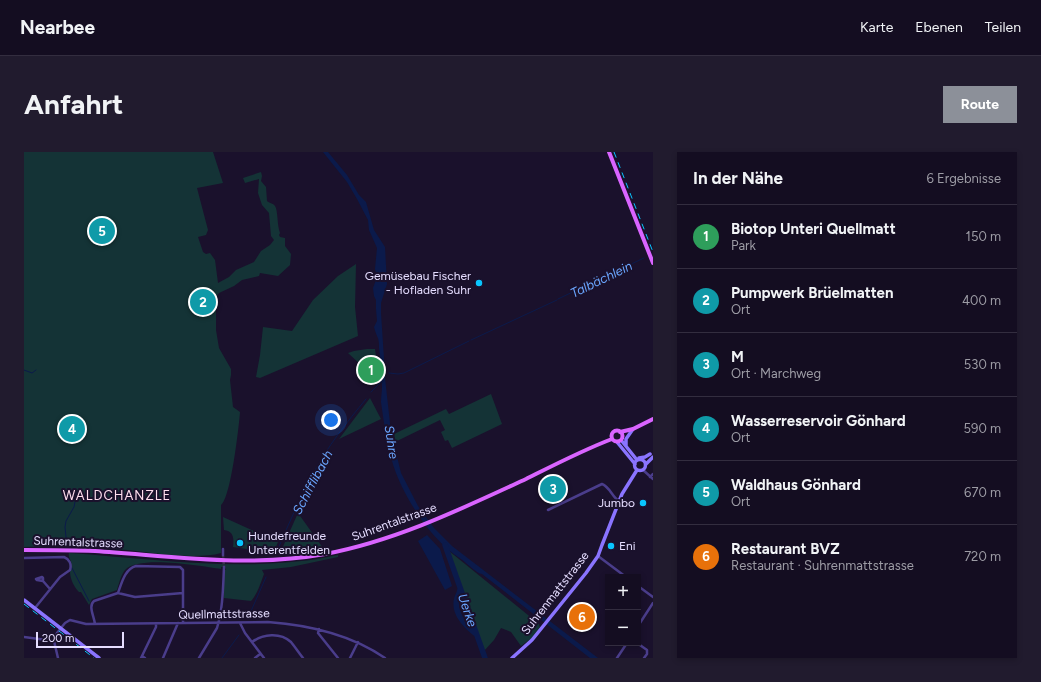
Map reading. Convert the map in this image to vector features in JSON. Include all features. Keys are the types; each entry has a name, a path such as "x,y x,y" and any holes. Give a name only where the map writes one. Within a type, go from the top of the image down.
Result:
{"main road":[{"path":"609,152 653,263"},
{"path":"620,440 620,432 633,429 653,419"},
{"path":"612,439 620,440 633,429"},
{"name":"Suhrentalstrasse","path":"24,551 95,551 216,560 277,559 323,554 378,541 436,519 612,439 612,434 617,430 620,432"}],"street":[{"path":"626,447 626,439 633,429"},
{"path":"620,440 636,462 635,467 637,470 643,470 653,479"},
{"path":"620,440 636,462"},
{"path":"636,462 644,462 652,454"},
{"path":"632,456 640,458 652,454"},
{"path":"643,470 645,468 644,462"},
{"name":"Suhrenmattstrasse","path":"512,658 532,640 543,627 598,556 619,500 637,470"},
{"path":"650,477 653,474"},
{"path":"548,510 602,484 606,486 615,498 619,500"},
{"path":"223,549 223,555"},
{"path":"24,558 64,556 68,559 70,564 70,570 60,577 34,609"},
{"path":"598,556 622,574"},
{"path":"118,592 126,573 131,567 180,567 183,570 183,623"},
{"path":"199,658 217,628 223,598 224,567"},
{"path":"43,581 50,589"},
{"path":"641,588 653,597"},
{"path":"95,624 90,607 91,603 118,592 135,597 183,593"},
{"path":"24,600 99,658"},
{"path":"641,621 653,603"},
{"name":"Quellmattstrasse","path":"60,629 64,623 70,620 86,624 268,622 295,624 319,629 358,642 385,658"},
{"path":"240,623 264,658"},
{"path":"145,658 141,657 156,627 156,624"},
{"path":"163,658 178,624"},
{"path":"58,658 54,641 60,629"},
{"path":"319,629 318,633 338,658"},
{"path":"252,642 263,636 279,636 287,639 303,658"},
{"path":"24,638 54,641"},
{"path":"350,658 358,642"},
{"path":"617,658 625,646"},
{"path":"641,646 647,650 647,654 644,658"},
{"path":"255,658 260,654"}],"green space":[{"path":"24,152 213,152 223,183 197,188 208,230 206,235 198,237 203,252 206,254 210,253 215,260 218,283 229,277 236,270 254,262 261,251 270,245 274,240 271,236 269,213 262,205 258,193 259,179 245,183 243,178 261,172 261,181 266,187 267,201 273,204 276,208 280,233 279,235 280,237 285,238 285,246 291,254 290,265 278,276 260,273 259,276 242,280 234,286 219,293 216,297 216,330 219,348 231,369 230,380 233,407 240,412 231,476 225,500 221,505 221,553 188,556 89,547 24,547"},
{"path":"356,264 355,307 358,336 260,378 256,377 263,327 292,331 313,300 338,276"},
{"path":"375,349 377,363 374,377 348,353"},
{"path":"491,394 502,424 452,448 448,440 445,441 441,432 445,430 440,420 397,441 395,440 394,434 446,409 449,414"},
{"path":"370,398 381,419 339,439"},
{"path":"298,513 323,548 281,551"},
{"name":"Hundefreunde Unterentfelden","path":"223,517 278,542 275,549 247,549 233,547 232,534 224,530"},
{"path":"449,551 539,624 540,627 532,638 521,646 511,632 501,628 494,640 484,651"},
{"path":"69,553 170,561 238,564 272,564 305,561 338,555 338,557 291,567 262,570 264,574 257,592 251,601 224,598 225,567 221,567 221,569 170,563 143,563 125,570 117,590 92,599 89,605 81,592 75,588 70,574 71,563"}],"water":[{"name":"Suhre","path":"323,152 328,152 347,175 359,195 366,202 374,230 385,247 387,284 381,303 381,313 385,378 391,432 401,473 418,506 434,528 452,546 598,658 590,658 449,550 430,531 407,496 396,473 391,456 381,402 381,362 379,342 374,327 377,321 376,300 373,288 377,277 375,269 377,248 369,230 368,220 357,199 347,182"},
{"path":"427,535 440,549 452,586 445,590 418,541"}],"waterway":[{"name":"Talbächlein","path":"558,299 644,258"},
{"name":"Talbächlein","path":"471,340 557,300"},
{"name":"Talbächlein","path":"389,373 404,373 469,341"},
{"path":"24,370 32,373 36,370"},
{"path":"371,392 382,381"},
{"name":"Schifflibach","path":"278,549 299,501 319,464 338,435 366,399"},
{"path":"67,547 65,527 66,521 74,507 77,492"},
{"name":"Uerke","path":"445,545 485,658"},
{"path":"72,568 89,601"},
{"name":"Schifflibach","path":"248,618 266,577"},
{"name":"Uerke","path":"460,589 456,603 458,613 467,626 475,633"},
{"name":"Schifflibach","path":"222,658 239,635"}],"tunnel":[{"path":"223,555 224,567"}],"railway":[{"path":"614,152 653,252"},
{"path":"24,604 94,658"}],"place":[{"name":"Waldhaus Gönhard","path":"102,231"},
{"name":"Gemüsebau Fischer - Hofladen Suhr","path":"479,283"},
{"name":"Pumpwerk Brüelmatten","path":"203,302"},
{"name":"Biotop Unteri Quellmatt","path":"371,370"},
{"name":"Wasserreservoir Gönhard","path":"72,429"},
{"name":"M","path":"553,489"},
{"name":"Jumbo","path":"643,503"},
{"name":"Hundefreunde Unterentfelden","path":"240,543"},
{"name":"Eni","path":"611,546"},
{"name":"Restaurant BVZ","path":"582,617"}],"district":[{"name":"WALDCHANZLE","path":"117,495"}]}
